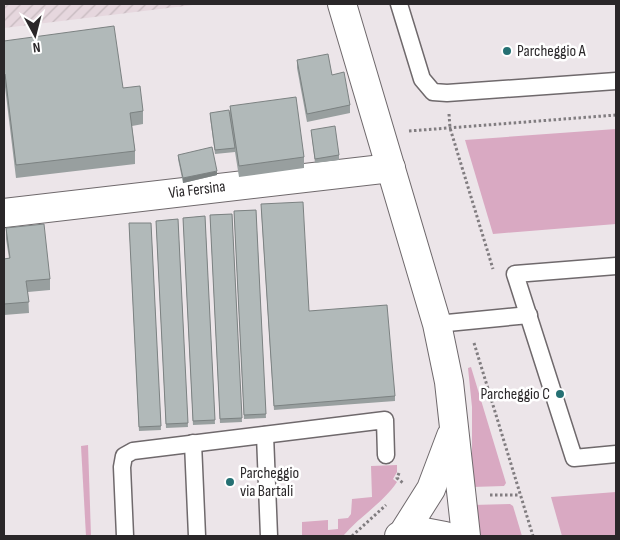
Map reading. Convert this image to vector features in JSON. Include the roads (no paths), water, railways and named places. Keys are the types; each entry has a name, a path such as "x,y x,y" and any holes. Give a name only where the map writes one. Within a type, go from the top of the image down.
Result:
{"street":[{"path":"342,4 437,324 449,382 453,432 466,536"},
{"name":"Via Fersina","path":"4,213 391,168"},
{"path":"400,535 431,489 453,432"},
{"path":"400,535 419,532 445,536"}],"lane":[{"path":"399,4 422,79 433,92 447,94 616,81"},
{"path":"616,266 515,274 574,458 616,454"},
{"path":"437,324 529,315"},
{"path":"125,536 122,467 124,456 133,451 385,420 386,456"},
{"path":"265,435 269,536"},
{"path":"193,443 197,536"}],"place":[{"name":"Parcheggio A","path":"507,51"},
{"name":"Parcheggio C","path":"560,394"},
{"name":"Parcheggio via Bartali","path":"230,482"}]}
